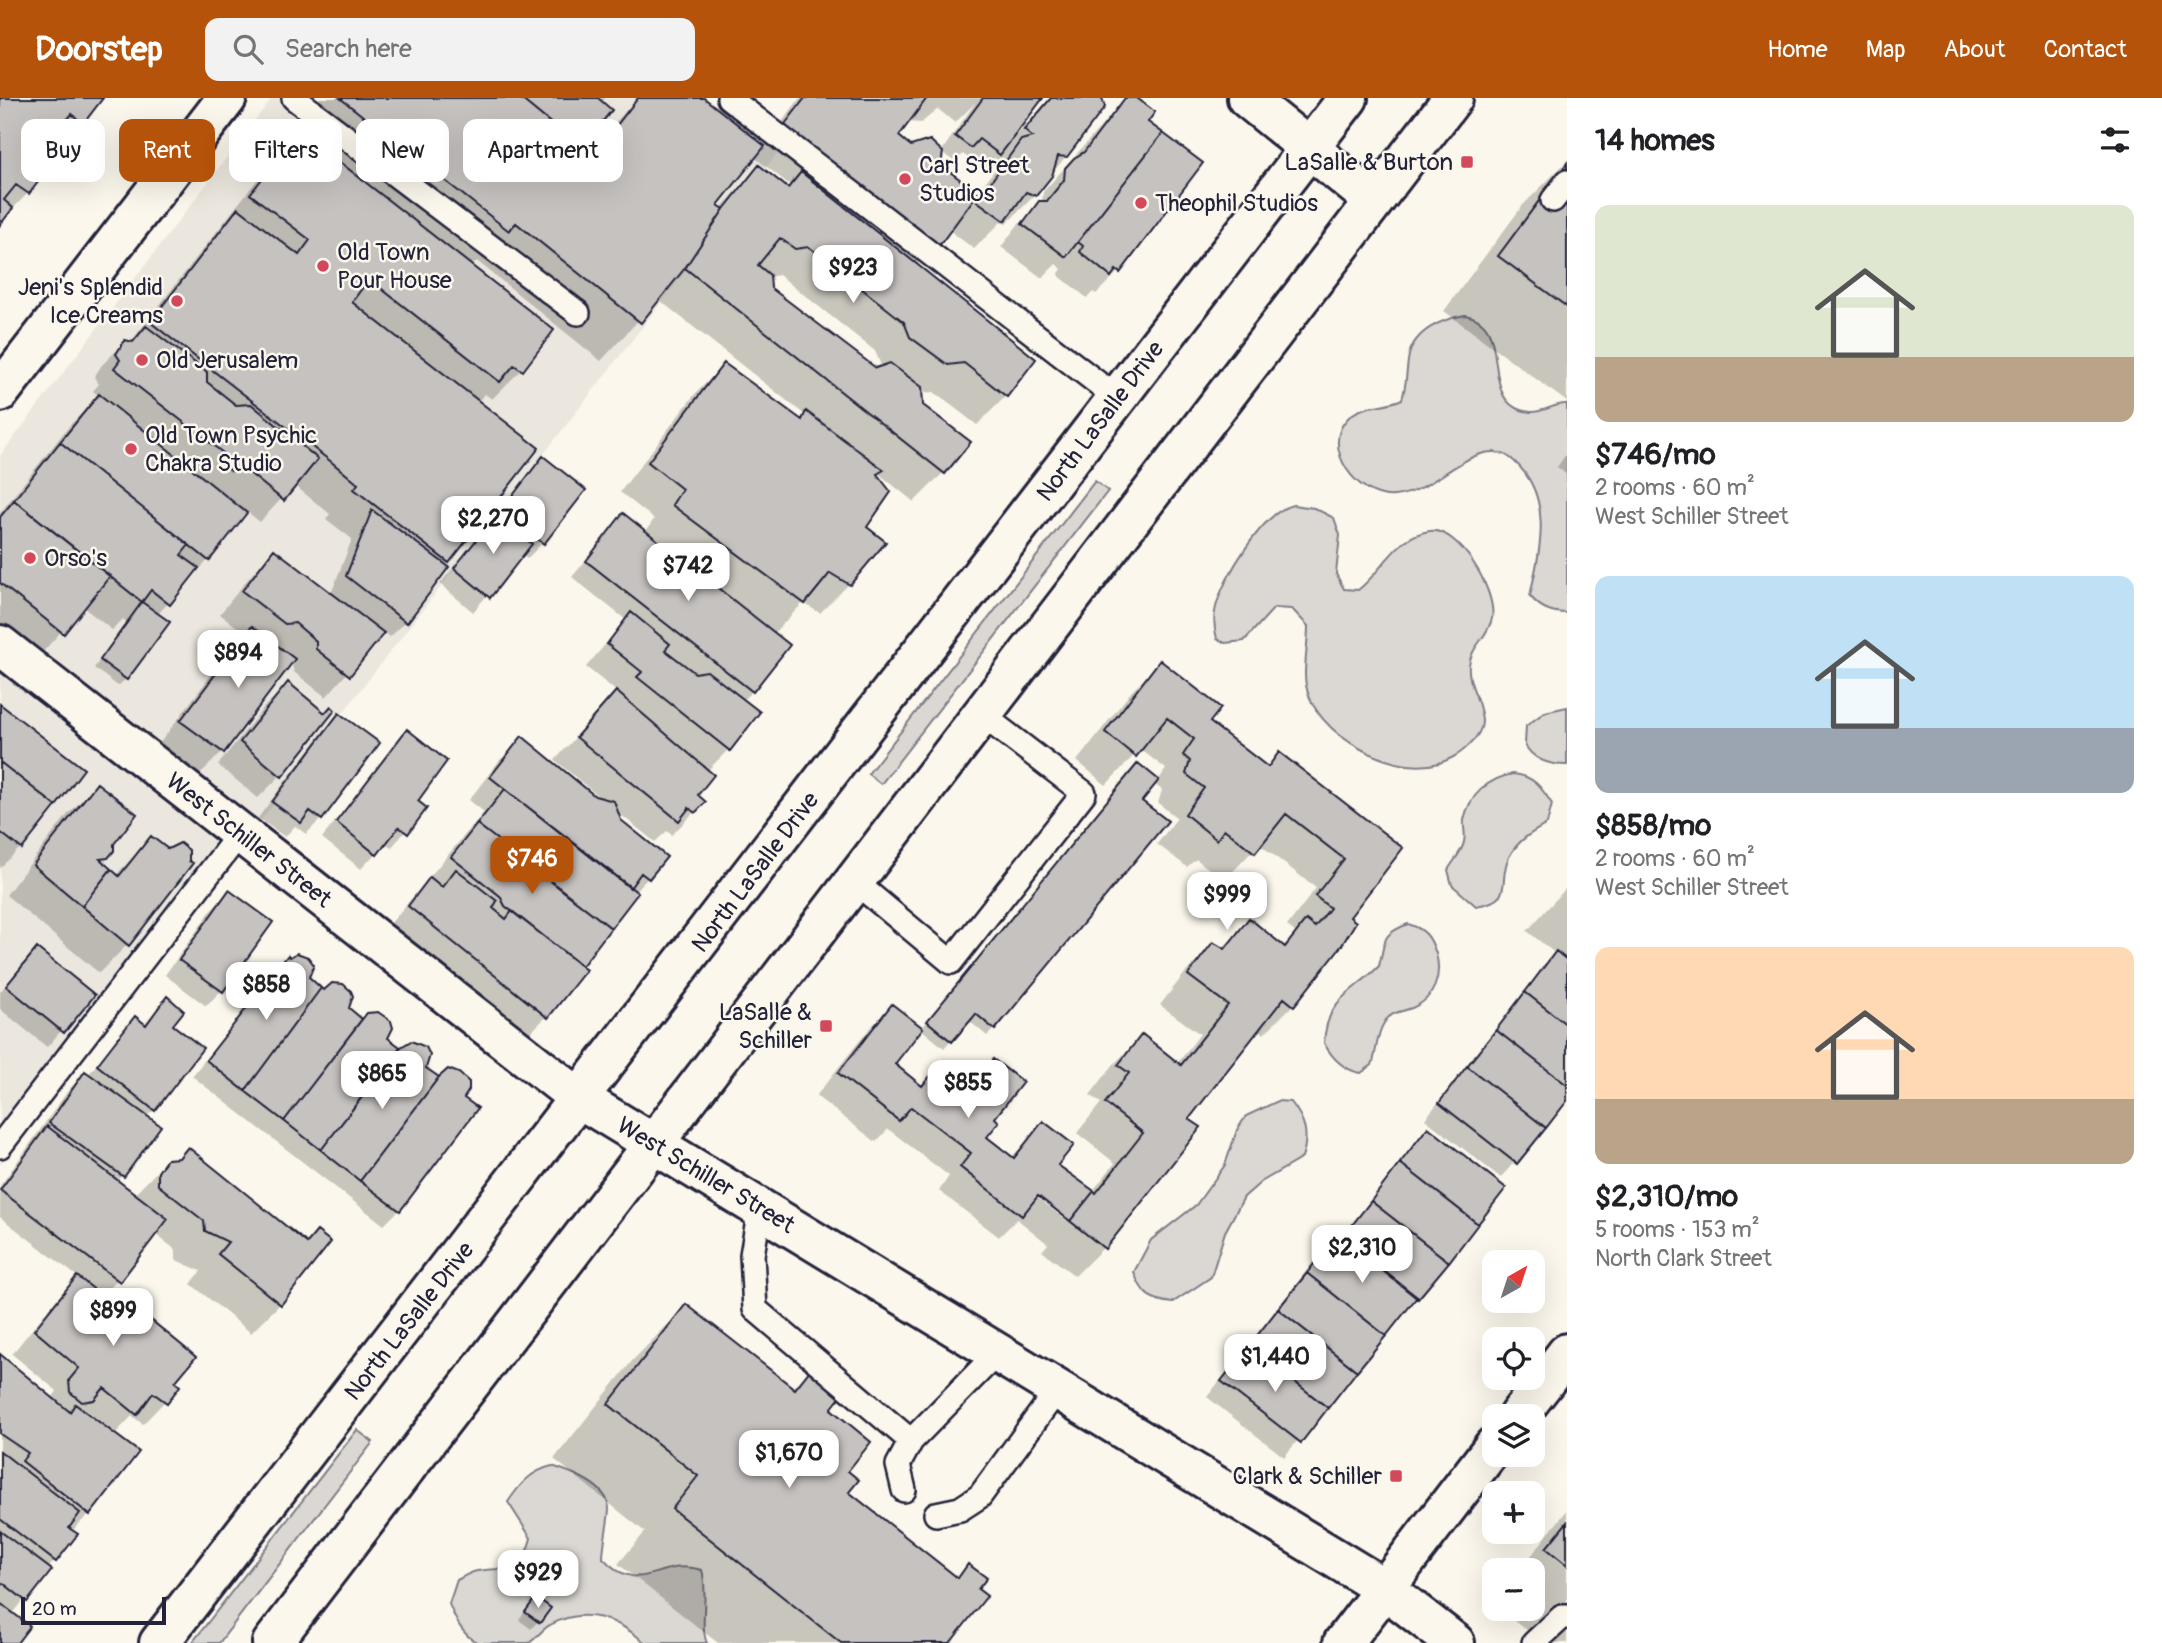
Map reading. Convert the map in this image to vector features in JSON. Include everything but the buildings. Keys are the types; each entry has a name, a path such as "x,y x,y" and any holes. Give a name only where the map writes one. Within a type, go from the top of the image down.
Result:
{"main road":[{"path":"0,392 228,98"},
{"path":"1247,98 1373,200"},
{"name":"North LaSalle Drive","path":"159,1643 1348,98"},
{"path":"272,1643 1373,200 1454,98"},
{"name":"West Schiller Street","path":"0,645 580,1099 1384,1588 1455,1643"},
{"path":"1527,1404 1567,1353"},
{"path":"1343,1643 1482,1461"}],"lane":[{"path":"294,98 578,313"},
{"path":"729,98 1117,398"},
{"path":"1561,206 1567,182"},
{"path":"854,881 951,962 1084,793 981,714"},
{"path":"0,1146 240,833"},
{"path":"760,1208 752,1255 755,1309 911,1441"},
{"path":"904,1490 898,1465 911,1441 998,1352"},
{"path":"936,1514 960,1509 980,1496 1058,1389"},
{"path":"1534,1643 1553,1624 1562,1617 1567,1617"}],"shaded area":[{"path":"272,98 704,98 779,151 352,701 0,1164 0,456 208,182 215,182 215,173 229,155 229,182 342,182 342,119 256,119"},
{"path":"1465,315 1480,322 1489,333 1499,381 1504,396 1513,406 1535,412 1567,404 1567,613 1546,609 1530,596 1540,543 1539,507 1527,475 1509,457 1496,452 1480,454 1416,490 1394,496 1380,495 1368,489 1356,480 1340,456 1340,430 1348,418 1361,410 1402,399 1409,355 1417,339 1439,323"},
{"path":"1095,481 1108,491 881,784 868,774"},
{"path":"1293,505 1314,508 1334,518 1340,535 1336,574 1344,589 1358,590 1399,546 1418,534 1430,531 1453,539 1474,563 1488,593 1492,618 1470,658 1469,665 1470,679 1480,707 1481,728 1458,754 1432,765 1405,765 1363,750 1342,737 1323,719 1310,698 1305,674 1308,626 1292,609 1274,608 1244,641 1225,643 1217,639 1214,623 1216,607 1236,564 1246,547 1270,519"},
{"path":"1567,707 1567,765 1549,763 1538,758 1525,745 1526,726 1545,712"},
{"path":"1513,774 1532,780 1548,798 1552,804 1547,824 1516,846 1506,866 1501,894 1488,903 1476,906 1452,885 1448,870 1463,846 1464,820 1470,803 1488,784"},
{"path":"1408,924 1423,931 1432,943 1438,962 1435,986 1420,1004 1386,1019 1379,1033 1372,1065 1361,1073 1349,1069 1331,1054 1324,1043 1330,1015 1342,998 1379,966 1388,935"},
{"path":"1278,1101 1291,1102 1303,1122 1306,1135 1302,1158 1261,1182 1244,1197 1225,1232 1211,1277 1172,1303 1147,1295 1134,1272 1151,1240 1196,1205 1225,1165 1237,1130 1246,1116"},
{"path":"357,1430 373,1442 219,1643 192,1643"},
{"path":"552,1466 586,1480 602,1492 607,1500 609,1513 603,1558 617,1570 629,1576 640,1577 673,1568 702,1570 707,1643 645,1643 612,1621 588,1616 563,1619 544,1629 529,1643 478,1643 463,1631 449,1604 457,1580 474,1572 512,1567 523,1559 531,1538 508,1502 527,1479"}],"place":[{"name":"LaSalle & Burton","path":"1467,162"},
{"name":"Carl Street Studios","path":"905,179"},
{"name":"Theophil Studios","path":"1141,203"},
{"name":"Old Town Pour House","path":"323,266"},
{"name":"Jeni's Splendid Ice Creams","path":"177,301"},
{"name":"Old Jerusalem","path":"142,360"},
{"name":"Old Town Psychic Chakra Studio","path":"131,449"},
{"name":"Orso's","path":"30,558"},
{"name":"LaSalle & Schiller","path":"826,1026"},
{"name":"Clark & Schiller","path":"1396,1476"}]}
